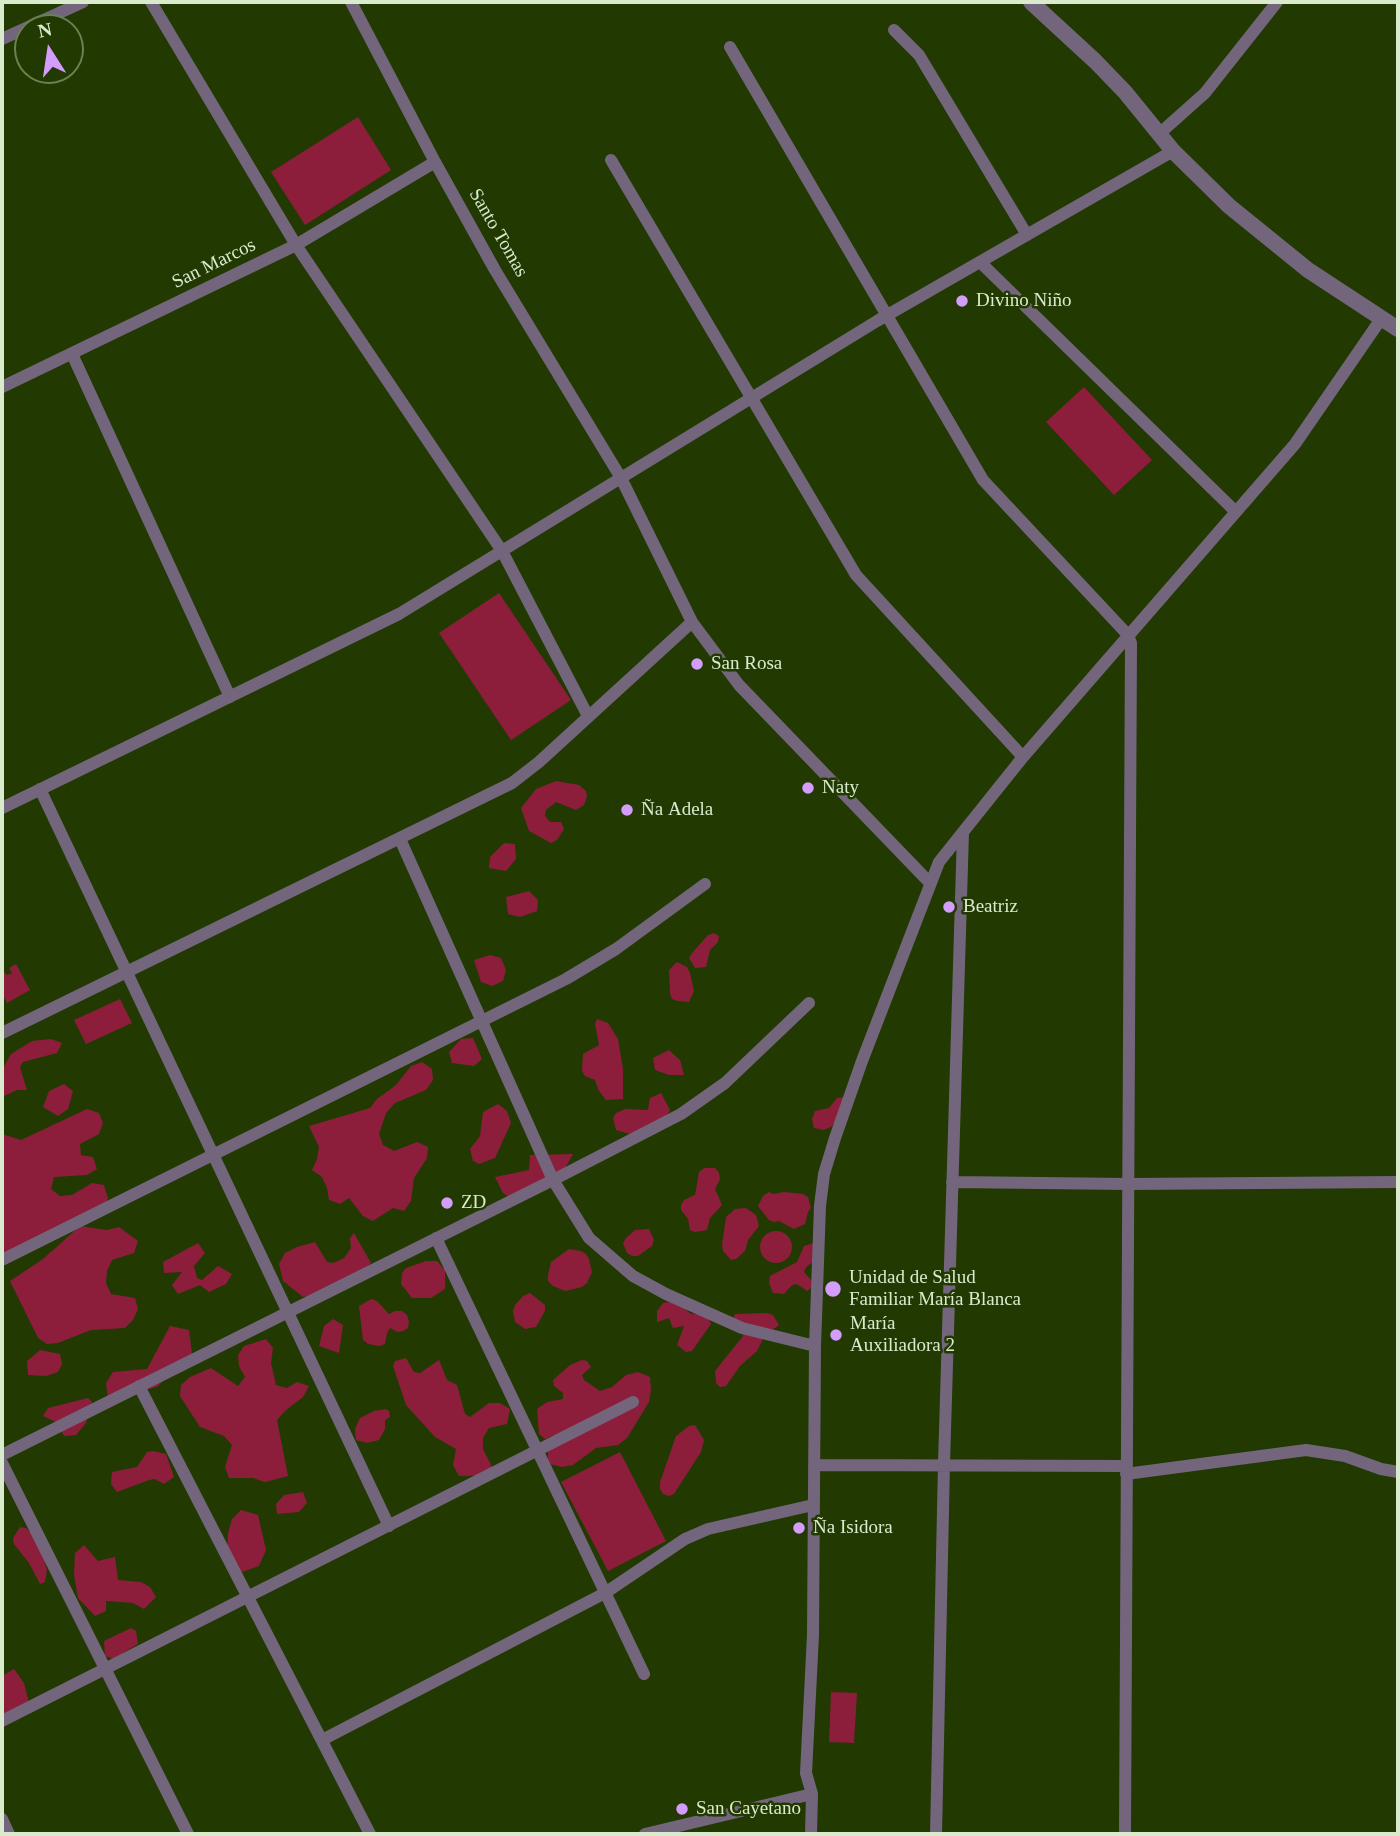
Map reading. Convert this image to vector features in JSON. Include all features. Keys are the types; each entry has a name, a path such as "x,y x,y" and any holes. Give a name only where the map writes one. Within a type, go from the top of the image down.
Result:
{"street":[{"path":"2,39 83,2"},
{"path":"152,2 296,245 502,551 588,716"},
{"name":"Santo Tomas","path":"351,2 495,270 621,478 692,622 739,685 930,883"},
{"path":"1031,2 1095,61 1125,92 1173,151 1229,206 1275,245 1398,329"},
{"path":"1159,134 1205,93 1277,2"},
{"path":"894,30 919,55 1027,235"},
{"path":"730,47 984,480 1128,635 1131,643 1125,1834"},
{"path":"2,808 399,614 887,315 1173,151"},
{"path":"611,160 856,575 1023,757"},
{"name":"San Marcos","path":"2,387 296,245 435,162"},
{"path":"980,262 1236,512"},
{"path":"811,1834 812,1794 806,1773 813,1635 815,1346 820,1206 824,1174 858,1074 939,862 1023,757 1295,444 1381,319"},
{"path":"72,354 230,697"},
{"path":"2,1034 512,783 539,762 692,622"},
{"path":"40,789 388,1526"},
{"path":"936,1834 962,832"},
{"path":"400,839 553,1180 589,1238 633,1276 666,1294 742,1328 815,1346"},
{"path":"2,1260 566,979 617,949 705,884"},
{"path":"2,1455 681,1114 725,1083 809,1003"},
{"path":"952,1182 1398,1182"},
{"path":"436,1238 644,1674"},
{"path":"139,1386 370,1834"},
{"path":"2,1721 634,1402"},
{"path":"814,1465 944,1464 1126,1470 1306,1450 1345,1456 1398,1472"},
{"path":"2,1463 188,1834"},
{"path":"322,1740 605,1593 670,1548 708,1529 814,1505"},
{"path":"645,1834 812,1794"},
{"path":"2,1819 9,1834"}],"shaded area":[{"path":"358,117 391,170 305,225 271,172"},
{"path":"1084,387 1152,460 1114,495 1046,422"},
{"path":"499,593 571,700 511,740 439,633"},
{"path":"556,781 579,785 586,791 587,796 584,805 576,810 556,802 546,810 545,816 550,822 561,822 564,829 557,840 551,843 529,831 521,808 536,789"},
{"path":"504,843 515,844 516,859 506,871 489,868 490,857"},
{"path":"529,891 538,900 537,911 520,917 508,914 506,897"},
{"path":"714,933 719,936 718,942 710,950 706,967 695,968 689,958 708,935"},
{"path":"490,955 501,958 506,970 503,981 492,986 481,982 474,960"},
{"path":"677,962 687,967 690,973 694,991 689,1002 672,999 670,993 669,970"},
{"path":"16,964 30,990 7,1003 2,993 2,970 7,975 12,973 9,968"},
{"path":"120,999 132,1023 86,1044 74,1020"},
{"path":"597,1019 608,1023 618,1039 623,1069 623,1099 606,1100 595,1080 585,1076 582,1071 583,1054 599,1045 595,1024"},
{"path":"473,1038 482,1059 474,1066 452,1063 449,1052 461,1039"},
{"path":"51,1039 62,1043 57,1053 23,1062 20,1067 27,1090 17,1090 2,1097 2,1070 11,1054 32,1041"},
{"path":"669,1050 680,1060 684,1075 669,1075 655,1070 653,1058"},
{"path":"422,1062 432,1069 433,1080 426,1090 395,1103 386,1113 379,1134 383,1145 394,1151 417,1142 428,1147 427,1158 414,1178 411,1201 404,1211 393,1208 373,1221 363,1216 349,1198 340,1204 329,1200 322,1177 312,1170 319,1147 309,1126 370,1108 377,1099 396,1085 411,1066"},
{"path":"64,1084 73,1091 68,1109 58,1116 43,1107 49,1091"},
{"path":"661,1093 670,1110 663,1124 633,1135 616,1130 613,1118 616,1113 625,1109 648,1110 650,1098"},
{"path":"845,1097 837,1120 831,1127 823,1130 814,1128 812,1119 815,1111 829,1108 837,1098"},
{"path":"498,1104 507,1111 511,1123 495,1158 479,1164 473,1161 470,1149 480,1136 483,1112"},
{"path":"87,1109 99,1113 103,1123 99,1134 80,1144 81,1155 93,1157 97,1169 87,1175 54,1177 51,1189 60,1196 72,1195 92,1183 104,1185 108,1198 105,1209 2,1262 2,1134 21,1140"},
{"path":"573,1154 559,1179 507,1196 495,1177 529,1170 530,1155"},
{"path":"704,1168 715,1168 719,1173 720,1179 715,1189 722,1205 710,1218 707,1230 695,1232 690,1230 681,1205 684,1200 695,1195 699,1172"},
{"path":"769,1192 803,1194 808,1197 811,1208 805,1224 794,1229 779,1221 769,1220 758,1206 763,1196"},
{"path":"746,1208 756,1215 759,1226 748,1240 745,1251 731,1260 723,1251 722,1245 726,1217 735,1209"},
{"path":"80,1226 107,1230 119,1227 138,1241 134,1253 112,1260 106,1283 111,1294 135,1298 138,1309 125,1328 91,1330 58,1343 47,1344 38,1338 10,1281 43,1259"},
{"path":"649,1229 654,1240 652,1246 638,1256 627,1253 623,1243 626,1238 635,1230"},
{"path":"776,1231 787,1236 792,1247 787,1258 776,1263 765,1258 760,1247 765,1236"},
{"path":"354,1233 371,1263 346,1289 303,1297 283,1281 279,1264 285,1253 315,1242 327,1262 333,1263 344,1258 351,1248 350,1238"},
{"path":"198,1243 205,1253 194,1266 197,1278 202,1280 218,1266 232,1274 226,1284 209,1292 200,1285 178,1294 172,1285 182,1272 164,1273 163,1262"},
{"path":"814,1243 816,1260 806,1267 804,1272 812,1281 812,1287 807,1291 797,1284 792,1285 784,1294 773,1293 769,1283 770,1276 797,1262 804,1246"},
{"path":"569,1249 586,1254 592,1272 582,1287 565,1291 553,1286 548,1281 548,1275 551,1262"},
{"path":"426,1261 437,1261 445,1270 445,1289 431,1298 412,1298 401,1284 402,1273 406,1268"},
{"path":"530,1293 545,1305 545,1311 536,1327 525,1329 515,1322 513,1311 523,1296"},
{"path":"371,1299 377,1301 389,1314 402,1311 409,1322 408,1328 403,1331 390,1328 385,1344 379,1346 363,1340 359,1306"},
{"path":"675,1301 691,1314 706,1313 711,1324 692,1351 686,1352 677,1345 684,1326 673,1328 669,1318 657,1322 657,1311 663,1303"},
{"path":"735,1314 773,1315 779,1325 765,1335 757,1351 740,1366 726,1386 720,1387 716,1383 715,1371 743,1336 741,1330 731,1324"},
{"path":"333,1319 343,1325 339,1353 319,1346 324,1326"},
{"path":"170,1326 189,1330 192,1353 157,1387 108,1399 106,1383 113,1372 147,1369"},
{"path":"266,1339 273,1348 271,1363 276,1385 287,1388 297,1382 309,1386 303,1397 277,1420 288,1476 265,1482 253,1478 229,1478 225,1467 232,1445 224,1436 200,1427 180,1396 181,1385 190,1377 211,1368 238,1386 245,1377 239,1366 238,1355 244,1346"},
{"path":"40,1350 60,1354 62,1364 58,1372 46,1376 28,1375 27,1361"},
{"path":"406,1358 414,1372 420,1373 439,1360 447,1380 457,1385 465,1414 470,1417 489,1403 500,1403 510,1409 507,1424 489,1428 483,1438 483,1449 496,1475 459,1476 453,1465 456,1449 435,1437 406,1405 393,1366 395,1361"},
{"path":"582,1360 587,1361 591,1367 582,1375 584,1380 600,1391 612,1387 626,1375 638,1372 650,1377 649,1402 627,1438 618,1445 596,1448 573,1465 562,1467 550,1464 548,1447 555,1435 545,1439 539,1434 537,1409 547,1402 563,1399 563,1393 554,1386 553,1380 570,1365"},
{"path":"88,1398 92,1402 86,1423 76,1435 64,1436 56,1422 43,1416 48,1408"},
{"path":"386,1409 390,1417 385,1420 385,1429 379,1440 367,1443 356,1440 355,1429 360,1418"},
{"path":"695,1425 704,1440 701,1452 674,1494 663,1494 660,1482 676,1436 689,1426"},
{"path":"147,1452 166,1454 174,1477 164,1484 155,1479 149,1480 117,1492 111,1484 112,1472 137,1467"},
{"path":"620,1452 666,1541 608,1571 561,1482"},
{"path":"303,1492 307,1503 299,1512 277,1514 276,1504 284,1495"},
{"path":"241,1510 258,1515 266,1550 259,1566 242,1572 227,1557 228,1533 232,1519"},
{"path":"20,1527 26,1528 39,1541 47,1570 45,1582 40,1584 29,1563 14,1544 13,1538"},
{"path":"84,1545 98,1561 115,1557 118,1580 141,1582 150,1587 156,1597 144,1609 133,1603 106,1601 106,1611 95,1616 78,1598 74,1575 75,1553"},
{"path":"131,1628 136,1631 138,1644 113,1659 105,1656 104,1641"},
{"path":"14,1669 24,1683 30,1707 2,1726 2,1676"},
{"path":"831,1692 857,1693 854,1743 829,1742"}],"place":[{"name":"Divino Niño","path":"962,301"},
{"name":"San Rosa","path":"697,664"},
{"name":"Naty","path":"808,788"},
{"name":"Ña Adela","path":"627,810"},
{"name":"Beatriz","path":"949,907"},
{"name":"ZD","path":"447,1203"},
{"name":"Unidad de Salud Familiar María Blanca","path":"833,1289"},
{"name":"María Auxiliadora 2","path":"836,1335"},
{"name":"Ña Isidora","path":"799,1528"},
{"name":"San Cayetano","path":"682,1809"}]}
